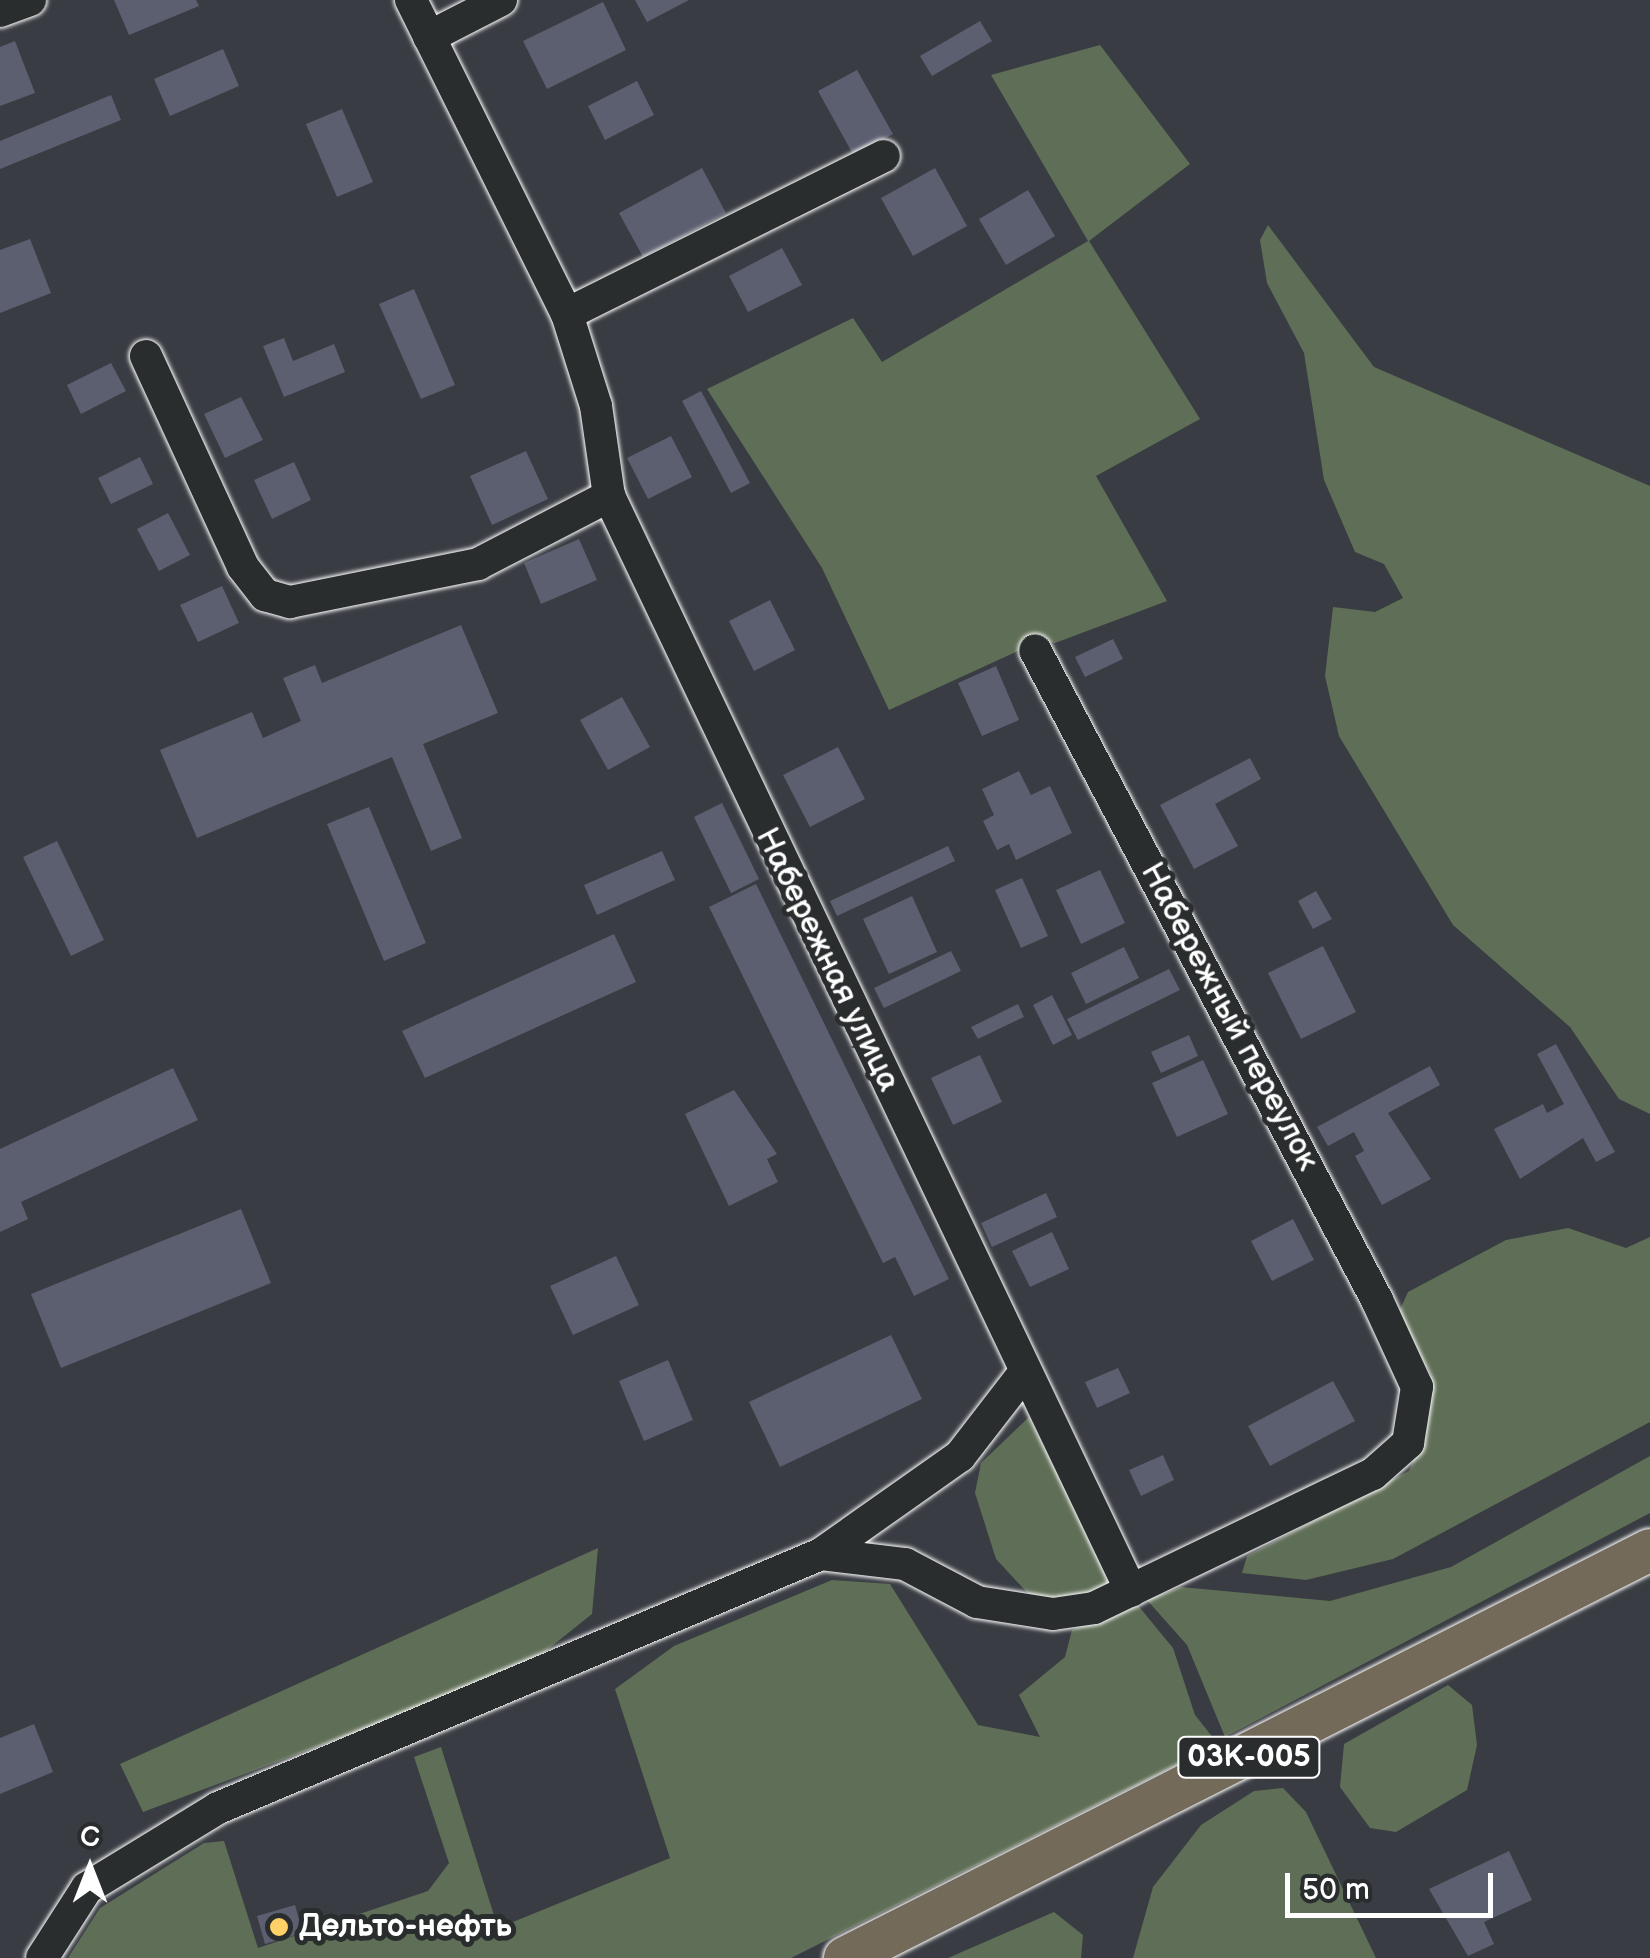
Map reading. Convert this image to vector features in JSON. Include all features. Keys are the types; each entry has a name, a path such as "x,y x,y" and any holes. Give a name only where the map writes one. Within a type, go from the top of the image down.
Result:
{"main road":[{"name":"03К-005","path":"845,1958 1650,1550"}],"street":[{"path":"0,11 30,0"},
{"name":"Набережная улица","path":"410,0 567,314 596,406 609,496 1130,1591"},
{"path":"429,37 501,0"},
{"path":"567,314 884,156"},
{"path":"146,356 242,567 265,595 290,602 478,564 609,496"},
{"name":"Набережный переулок","path":"1035,650 1417,1387 1408,1443 1373,1474 1130,1591"},
{"path":"42,1958 87,1888 218,1808 821,1554 960,1456 1025,1372"},
{"path":"821,1554 904,1564 977,1602 1053,1614 1130,1591"}],"green space":[{"path":"1100,45 1190,164 1089,241 1200,419 1096,476 1167,601 1055,643 1040,641 889,710 822,568 707,389 853,318 882,362 1088,241 991,75"},
{"path":"1268,225 1374,367 1650,486 1650,1114 1619,1099 1570,1027 1453,925 1339,736 1325,676 1333,607 1375,612 1403,598 1384,564 1355,552 1324,480 1304,353 1267,283 1260,240"},
{"path":"1568,1228 1626,1248 1650,1237 1650,1422 1393,1559 1306,1580 1242,1573 1247,1556 1409,1471 1428,1424 1431,1375 1398,1314 1408,1292 1506,1240"},
{"path":"1029,1417 1114,1592 1035,1601 996,1559 975,1493 981,1463"},
{"path":"1650,1456 1650,1513 1225,1737 1187,1645 1147,1600 1181,1587 1330,1601 1451,1567"},
{"path":"598,1548 592,1614 522,1670 143,1812 120,1764"},
{"path":"832,1580 890,1584 978,1725 1040,1737 1019,1695 1065,1657 1072,1630 1136,1603 1173,1648 1195,1715 1218,1744 791,1958 68,1958 100,1908 204,1843 224,1841 258,1948 428,1891 449,1863 414,1757 441,1747 498,1928 670,1858 615,1689 674,1646"},
{"path":"1448,1685 1472,1705 1477,1745 1467,1790 1396,1832 1370,1828 1340,1787 1344,1744"},
{"path":"1283,1788 1306,1812 1376,1958 1133,1958 1153,1887 1201,1825 1254,1791"},
{"path":"1054,1912 1083,1935 1081,1958 948,1958"}],"building":[{"path":"114,0 196,0 199,6 129,35"},
{"path":"635,0 689,0 647,22"},
{"path":"603,2 626,50 547,89 523,41"},
{"path":"980,21 992,41 932,76 920,56"},
{"path":"15,41 35,93 0,106 0,47"},
{"path":"223,49 239,86 170,116 154,79"},
{"path":"857,70 893,134 854,156 818,91"},
{"path":"637,81 654,115 605,140 588,106"},
{"path":"111,95 121,120 0,169 0,141"},
{"path":"342,109 373,182 337,197 306,124"},
{"path":"702,168 726,213 643,257 619,213"},
{"path":"935,168 967,226 913,256 881,198"},
{"path":"1028,190 1055,236 1006,265 979,219"},
{"path":"30,239 51,293 0,313 0,250"},
{"path":"782,248 802,285 748,312 729,276"},
{"path":"414,289 455,385 421,399 379,304"},
{"path":"284,338 293,361 334,344 345,372 284,397 263,346"},
{"path":"111,363 126,391 81,414 67,385"},
{"path":"701,391 750,483 731,493 682,401"},
{"path":"241,397 263,440 225,458 204,414"},
{"path":"671,436 692,477 648,499 627,458"},
{"path":"526,451 548,499 492,525 470,476"},
{"path":"140,457 153,484 111,504 98,478"},
{"path":"294,462 311,500 272,519 254,480"},
{"path":"168,513 190,555 159,571 137,529"},
{"path":"579,539 597,580 541,604 524,563"},
{"path":"222,586 239,623 198,642 180,605"},
{"path":"770,600 795,650 754,671 729,621"},
{"path":"461,625 498,713 423,744 462,838 431,851 392,757 197,838 160,750 252,712 263,738 301,721 283,678 315,665 322,683"},
{"path":"1113,639 1123,659 1085,677 1075,657"},
{"path":"996,666 1019,720 982,736 958,683"},
{"path":"622,697 650,747 608,770 580,720"},
{"path":"838,747 865,799 810,827 783,775"},
{"path":"1250,758 1261,779 1215,804 1238,846 1194,869 1160,805"},
{"path":"1019,771 1031,795 1050,786 1072,833 1016,860 1009,844 997,850 983,821 994,815 982,789"},
{"path":"722,803 759,879 731,893 694,817"},
{"path":"369,807 426,943 384,961 327,824"},
{"path":"57,841 104,940 71,956 23,857"},
{"path":"948,846 955,861 837,916 830,901"},
{"path":"662,851 675,880 597,915 584,885"},
{"path":"1100,870 1125,923 1081,944 1056,890"},
{"path":"1022,878 1048,936 1021,948 995,890"},
{"path":"756,884 949,1279 914,1296 895,1257 883,1263 709,907"},
{"path":"1316,891 1332,919 1313,929 1298,901"},
{"path":"912,896 937,952 889,974 863,919"},
{"path":"614,934 636,982 425,1078 402,1031"},
{"path":"1323,946 1356,1012 1301,1039 1268,973"},
{"path":"1124,947 1139,978 1086,1004 1071,973"},
{"path":"951,951 961,971 884,1008 874,988"},
{"path":"1169,969 1180,990 1078,1040 1067,1019"},
{"path":"1052,995 1072,1035 1053,1045 1033,1005"},
{"path":"1018,1004 1024,1017 978,1039 971,1027"},
{"path":"1189,1035 1198,1056 1161,1073 1151,1052"},
{"path":"1556,1044 1615,1152 1596,1162 1583,1138 1520,1179 1494,1129 1543,1104 1547,1113 1564,1104 1537,1054"},
{"path":"980,1055 1002,1102 953,1125 931,1078"},
{"path":"1203,1060 1228,1114 1177,1137 1152,1083"},
{"path":"1430,1066 1440,1085 1388,1113 1431,1179 1382,1205 1355,1156 1364,1151 1354,1132 1328,1146 1317,1127"},
{"path":"173,1068 198,1120 21,1202 28,1219 0,1232 0,1149"},
{"path":"734,1090 777,1154 767,1159 778,1182 729,1206 685,1114"},
{"path":"1046,1193 1057,1217 992,1247 981,1223"},
{"path":"241,1209 271,1283 61,1368 31,1294"},
{"path":"1293,1219 1314,1260 1272,1281 1251,1241"},
{"path":"1052,1232 1069,1269 1030,1287 1012,1251"},
{"path":"616,1256 639,1305 573,1335 550,1286"},
{"path":"891,1335 922,1399 780,1467 749,1402"},
{"path":"668,1360 693,1420 644,1441 619,1381"},
{"path":"1118,1368 1130,1393 1097,1408 1085,1382"},
{"path":"1333,1381 1355,1421 1270,1466 1248,1426"},
{"path":"1163,1455 1174,1480 1141,1496 1129,1470"},
{"path":"34,1724 53,1772 0,1794 0,1738"},
{"path":"1509,1851 1532,1900 1484,1922 1494,1944 1468,1956 1429,1889"},
{"path":"295,1905 303,1933 265,1944 257,1916"}],"place":[{"name":"Дельто-нефть","path":"279,1927"}]}
